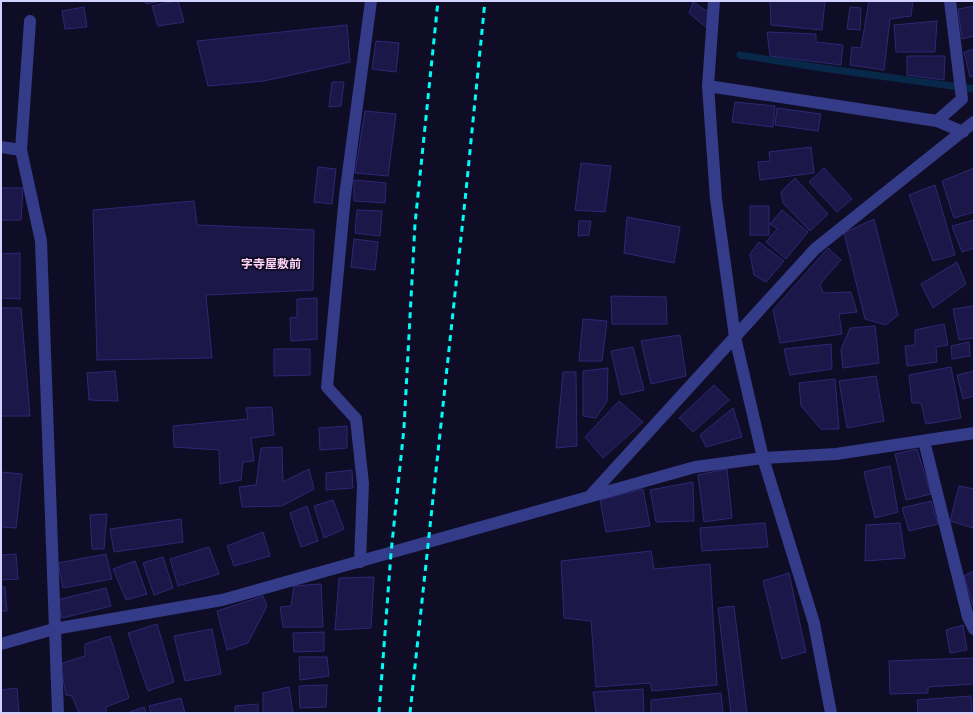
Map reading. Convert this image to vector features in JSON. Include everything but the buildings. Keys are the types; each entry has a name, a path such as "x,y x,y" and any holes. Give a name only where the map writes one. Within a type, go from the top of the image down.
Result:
{"street":[{"path":"360,562 363,484 356,419 327,387 345,196 371,1"},
{"path":"714,1 708,86 716,199 735,337 763,458 814,623 831,713"},
{"path":"937,121 962,98 950,1"},
{"path":"30,21 21,150 41,241 58,713"},
{"path":"708,86 937,121 964,132"},
{"path":"590,496 815,249 964,132 974,122"},
{"path":"1,147 21,150"},
{"path":"1,644 54,628 222,600 695,467 763,458 836,454 974,434"},
{"path":"924,441 968,617 974,629"}],"waterway":[{"path":"740,55 974,89"}],"railway":[{"path":"379,713 391,553 404,428 415,224 438,1"},
{"path":"410,713 485,1"}],"district":[{"name":"字寺屋敷前","path":"271,264"}]}
